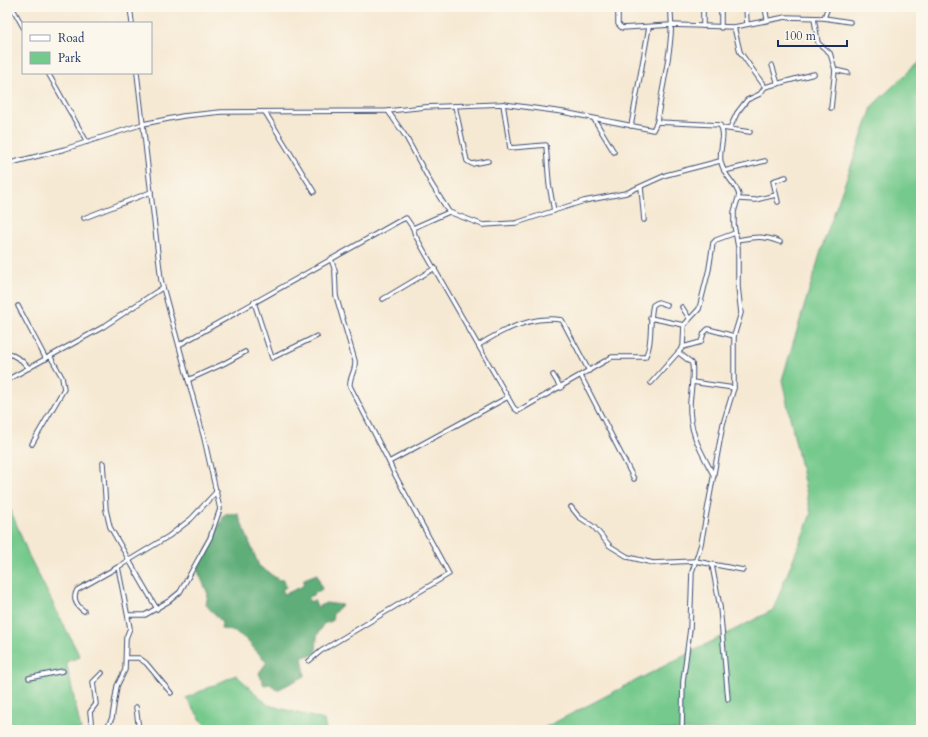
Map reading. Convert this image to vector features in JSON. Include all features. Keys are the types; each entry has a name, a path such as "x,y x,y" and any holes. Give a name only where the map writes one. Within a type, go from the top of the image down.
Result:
{"street":[{"path":"12,7 22,26"},
{"path":"130,7 132,22"},
{"path":"464,9 477,7"},
{"path":"618,7 620,27 671,25 721,28 786,17 824,18 850,22"},
{"path":"7,164 87,142 143,124 201,113 388,111 503,104 654,130 657,122 671,25 670,7"},
{"path":"703,7 703,26"},
{"path":"721,7 721,28"},
{"path":"746,7 748,24"},
{"path":"765,7 767,19"},
{"path":"824,18 828,7"},
{"path":"814,18 818,43 830,53 835,70 831,108"},
{"path":"631,126 649,27"},
{"path":"734,27 740,52 765,87"},
{"path":"772,65 778,84"},
{"path":"835,70 848,73"},
{"path":"49,74 87,142"},
{"path":"129,615 142,616 157,609 180,592 210,538 220,509 217,491 179,345 162,288 137,74"},
{"path":"730,128 737,113 747,100 760,94 765,87 814,74"},
{"path":"503,104 510,148 546,145 549,184 554,211"},
{"path":"455,106 467,161 472,164 488,161"},
{"path":"388,111 406,138 449,212 483,225 516,223 584,202 626,193 666,174 720,161"},
{"path":"265,112 314,192"},
{"path":"594,119 614,152"},
{"path":"657,122 718,124 722,128 750,132"},
{"path":"682,730 683,681 690,629 692,572 701,544 724,420 734,388 734,336 741,313 734,212 738,199 738,192 724,171 720,161 722,128"},
{"path":"724,171 765,161"},
{"path":"778,202 773,181 786,177"},
{"path":"641,187 644,220"},
{"path":"84,218 151,192"},
{"path":"738,199 755,200 776,195"},
{"path":"413,228 449,212"},
{"path":"179,345 404,218 408,220 413,228 508,397 518,411 561,388 612,357 645,357 648,349 650,318 654,304 658,302 667,305"},
{"path":"683,347 684,325 689,318 697,313 714,243 716,240 735,233"},
{"path":"737,240 757,236 766,237 780,242"},
{"path":"309,660 321,651 449,574 394,473 350,386 355,369 355,361 336,296 335,271 331,259"},
{"path":"383,299 435,268"},
{"path":"7,380 103,327 162,288"},
{"path":"254,302 272,358 317,336"},
{"path":"18,306 46,359"},
{"path":"682,307 689,318"},
{"path":"479,345 499,332 549,318 562,320 589,371"},
{"path":"650,318 684,325"},
{"path":"650,383 683,347 701,342 704,333 708,329 734,336"},
{"path":"7,352 21,360 29,368"},
{"path":"188,380 245,352"},
{"path":"678,353 692,363 690,404 692,430 695,440 714,476"},
{"path":"32,444 64,389 62,377 50,356"},
{"path":"553,375 561,388"},
{"path":"580,376 634,480"},
{"path":"692,382 734,388"},
{"path":"389,462 508,397"},
{"path":"103,464 107,519 128,560 157,609"},
{"path":"84,611 77,604 75,595 76,590 169,536 191,519 217,491"},
{"path":"572,507 579,516 594,527 610,546 628,557 652,563 695,561 743,570"},
{"path":"712,565 719,600 728,699"},
{"path":"106,730 113,715 117,686 125,670 126,641 130,628 129,615 118,567"},
{"path":"126,658 139,658 146,663 157,677 164,682 171,693"},
{"path":"29,678 63,671"},
{"path":"92,730 90,712 96,704 93,682 102,673"},
{"path":"136,707 139,730"}],"green space":[{"path":"921,60 921,730 540,730 773,610 811,514 782,380 824,241 873,105"},
{"path":"7,501 29,556 80,657 66,662 81,730 7,730"},
{"path":"225,514 238,514 259,566 279,580 284,579 286,587 282,590 285,594 303,586 304,579 317,574 322,589 308,598 310,602 314,600 317,607 326,603 342,605 333,614 332,621 323,624 317,636 316,655 302,656 305,676 277,690 270,684 264,685 259,673 267,662 242,636 229,630 221,629 222,622 206,605 208,594 197,569"},
{"path":"236,675 268,705 324,720 326,730 208,730 186,698"}]}
